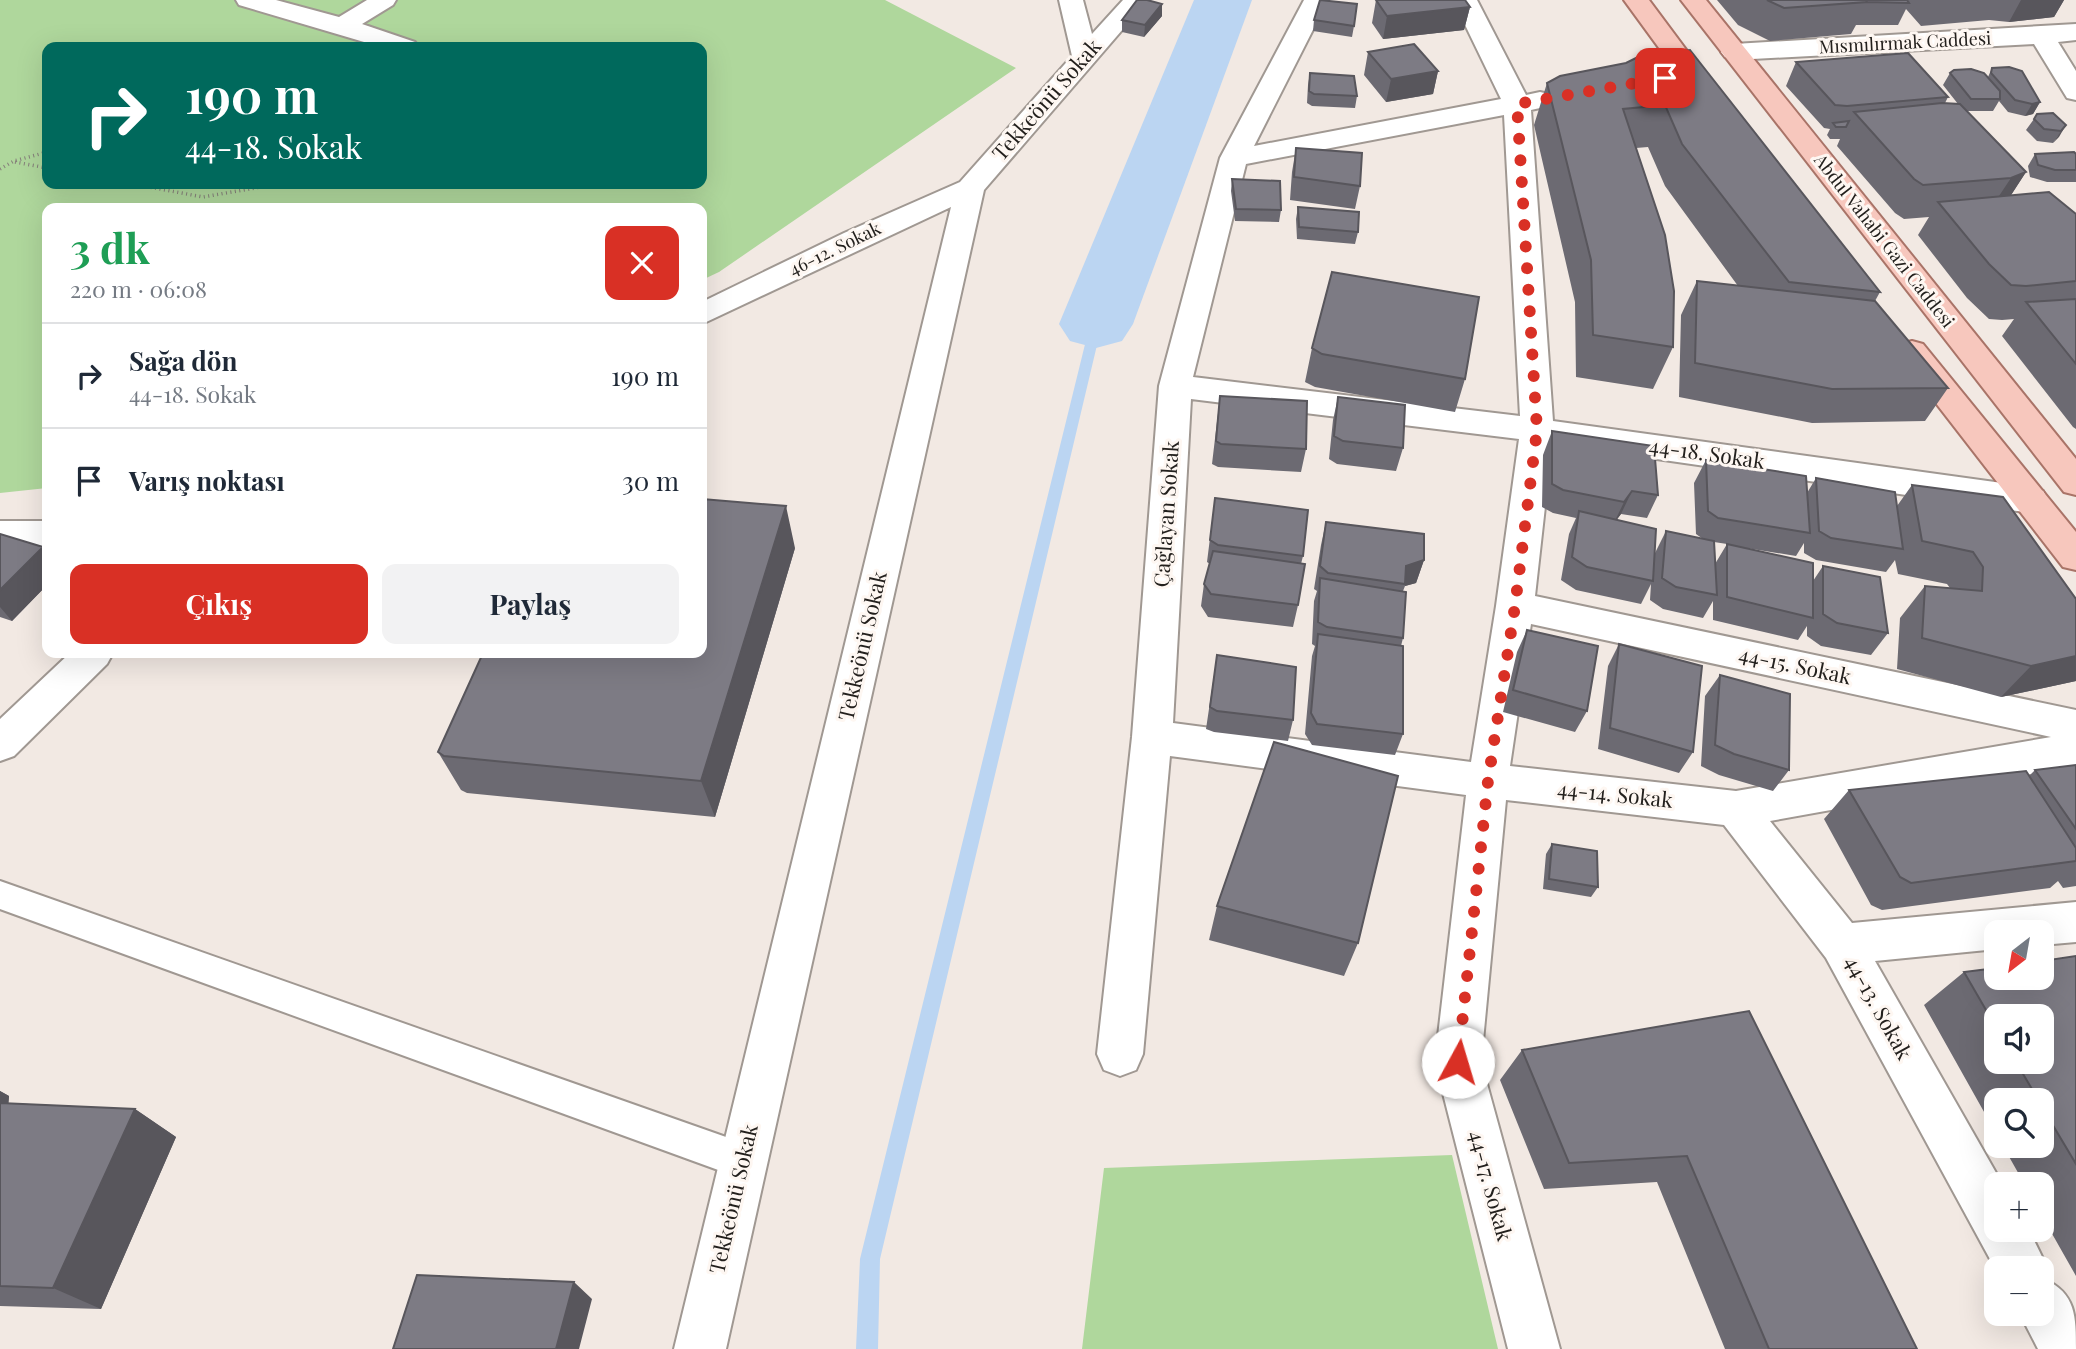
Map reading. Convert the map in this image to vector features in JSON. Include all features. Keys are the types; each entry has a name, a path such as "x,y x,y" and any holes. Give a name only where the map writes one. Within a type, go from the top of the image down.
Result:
{"main road":[{"path":"1636,0 1676,76 1724,116"},
{"name":"Abdul Vahabi Gazi Caddesi","path":"1693,0 2076,483"},
{"path":"1894,329 2076,557"}],"street":[{"path":"248,0 391,42"},
{"path":"342,26 384,0"},
{"path":"1071,0 1084,56"},
{"name":"Tekkeönü Sokak","path":"699,1349 970,188 1136,0"},
{"name":"Çağlayan Sokak","path":"1120,1054 1152,737 1175,386 1234,158 1316,0"},
{"path":"1465,0 1517,104"},
{"name":"Mısmılırmak Caddesi","path":"1734,51 2042,36 2076,32"},
{"path":"2042,36 2076,92"},
{"path":"1234,158 1570,95"},
{"name":"44-17. Sokak","path":"1517,104 1537,430 1515,606 1488,781 1458,1062 1534,1349"},
{"name":"46-12. Sokak","path":"707,312 854,239 970,188"},
{"name":"44-18. Sokak","path":"1175,386 1537,430 2031,500"},
{"path":"0,534 42,534"},
{"name":"44-15. Sokak","path":"1515,606 2076,726"},
{"path":"0,744 89,658"},
{"name":"44-14. Sokak","path":"1152,737 1488,781 1736,808 2076,749"},
{"name":"44-13. Sokak","path":"1736,808 1842,944 1984,1199"},
{"path":"1842,944 2076,922"},
{"path":"2054,1326 2067,1349"}],"lane":[{"path":"0,895 743,1161"}],"path":[{"path":"0,169 14,161 42,153"},
{"path":"14,161 42,167"},
{"path":"160,189 203,197 249,189"}],"green space":[{"path":"0,0 885,0 1016,68 707,278 707,203 42,203 42,489 0,493"},
{"path":"1452,1155 1498,1349 1082,1349 1104,1168"}],"building":[{"path":"1137,0 1162,4 1145,25 1122,20"},
{"path":"1320,0 1357,4 1354,26 1314,20"},
{"path":"1376,0 1465,0 1470,7 1387,16"},
{"path":"1767,0 1866,0 1867,2 1784,8"},
{"path":"1866,0 1907,0 1909,3 1867,2"},
{"path":"1414,44 1438,71 1391,79 1368,52"},
{"path":"1690,50 1880,292 1789,282 1682,144 1665,105 1623,109 1665,235 1674,291 1673,347 1593,335 1591,260 1547,83 1560,76 1626,63 1640,56"},
{"path":"1908,53 1948,97 1835,105 1796,62"},
{"path":"2009,67 2022,71 2040,102 2032,104 2015,100 1991,73 1992,68"},
{"path":"1971,69 1984,73 2000,91 2000,99 1971,99 1950,73 1954,70"},
{"path":"1310,73 1354,76 1357,96 1314,94 1309,91"},
{"path":"1942,103 1960,104 2026,172 2011,178 1923,185 1914,179 1854,112"},
{"path":"2053,113 2066,125 2061,131 2044,129 2034,119 2037,114"},
{"path":"1849,121 1846,127 1836,127 1833,123"},
{"path":"1296,148 1362,153 1360,186 1294,177"},
{"path":"2074,152 2076,170 2055,170 2038,165 2035,154"},
{"path":"1232,179 1280,181 1281,210 1236,209"},
{"path":"2049,192 2076,214 2076,281 2011,285 1989,264 1938,202"},
{"path":"1298,207 1359,212 1358,232 1299,227"},
{"path":"1332,272 1479,297 1465,379 1322,354 1312,348"},
{"path":"1697,281 1875,301 1948,388 1832,389 1695,363"},
{"path":"2076,299 2076,364 2026,302"},
{"path":"1220,396 1307,401 1306,449 1221,444 1216,441"},
{"path":"1338,397 1405,405 1403,448 1343,441 1334,436"},
{"path":"1552,431 1654,446 1658,495 1632,491 1624,502 1563,490 1552,484"},
{"path":"1706,460 1806,476 1810,533 1718,518 1708,511"},
{"path":"1816,478 1895,492 1903,549 1831,538 1819,531"},
{"path":"1912,485 2003,497 2076,599 2076,656 2031,666 1922,638 1925,586 1982,591 1983,567 1973,552 1922,541"},
{"path":"1215,498 1308,510 1303,556 1218,545 1210,540"},
{"path":"707,499 786,506 701,781 444,756 438,752 481,658 707,658"},
{"path":"1579,511 1656,529 1653,581 1587,567 1572,557"},
{"path":"1326,522 1424,534 1424,560 1406,566 1405,584 1328,573 1320,566"},
{"path":"1666,531 1714,541 1717,595 1676,587 1662,578"},
{"path":"0,534 42,547 42,548 0,590"},
{"path":"1727,544 1813,563 1813,618 1727,597"},
{"path":"1213,551 1305,564 1298,605 1211,594 1204,584"},
{"path":"1823,566 1880,577 1888,633 1837,623 1823,614"},
{"path":"1320,578 1406,592 1403,638 1327,627 1318,622"},
{"path":"1527,630 1598,646 1587,711 1513,690"},
{"path":"1318,634 1403,646 1403,734 1317,724 1311,713"},
{"path":"1619,644 1702,666 1693,752 1610,728"},
{"path":"1217,655 1296,667 1293,720 1217,711 1210,707"},
{"path":"1720,675 1790,694 1789,770 1734,754 1715,745"},
{"path":"1274,742 1398,776 1358,943 1217,906"},
{"path":"2076,765 2076,829 2035,770"},
{"path":"2026,771 2076,848 2076,861 1911,883 1900,877 1849,790"},
{"path":"1552,844 1597,851 1598,887 1549,879"},
{"path":"2076,956 2076,1164 2054,1127 2054,1088 2031,1088 2023,1074 2054,1074 2054,1004 1984,1004 1984,1007 1964,972 1984,970 1984,990 2054,990 2054,959"},
{"path":"1749,1011 1917,1349 1769,1349 1687,1156 1569,1163 1522,1050"},
{"path":"0,1103 135,1109 53,1288 0,1286"},
{"path":"417,1275 574,1282 556,1349 393,1349"}],"waterway":[{"path":"1096,324 1223,0"},
{"path":"867,1349 870,1259 1096,324"}],"route":[{"path":"1458,1062 1488,781 1515,606 1537,430 1517,104 1665,78"}]}
